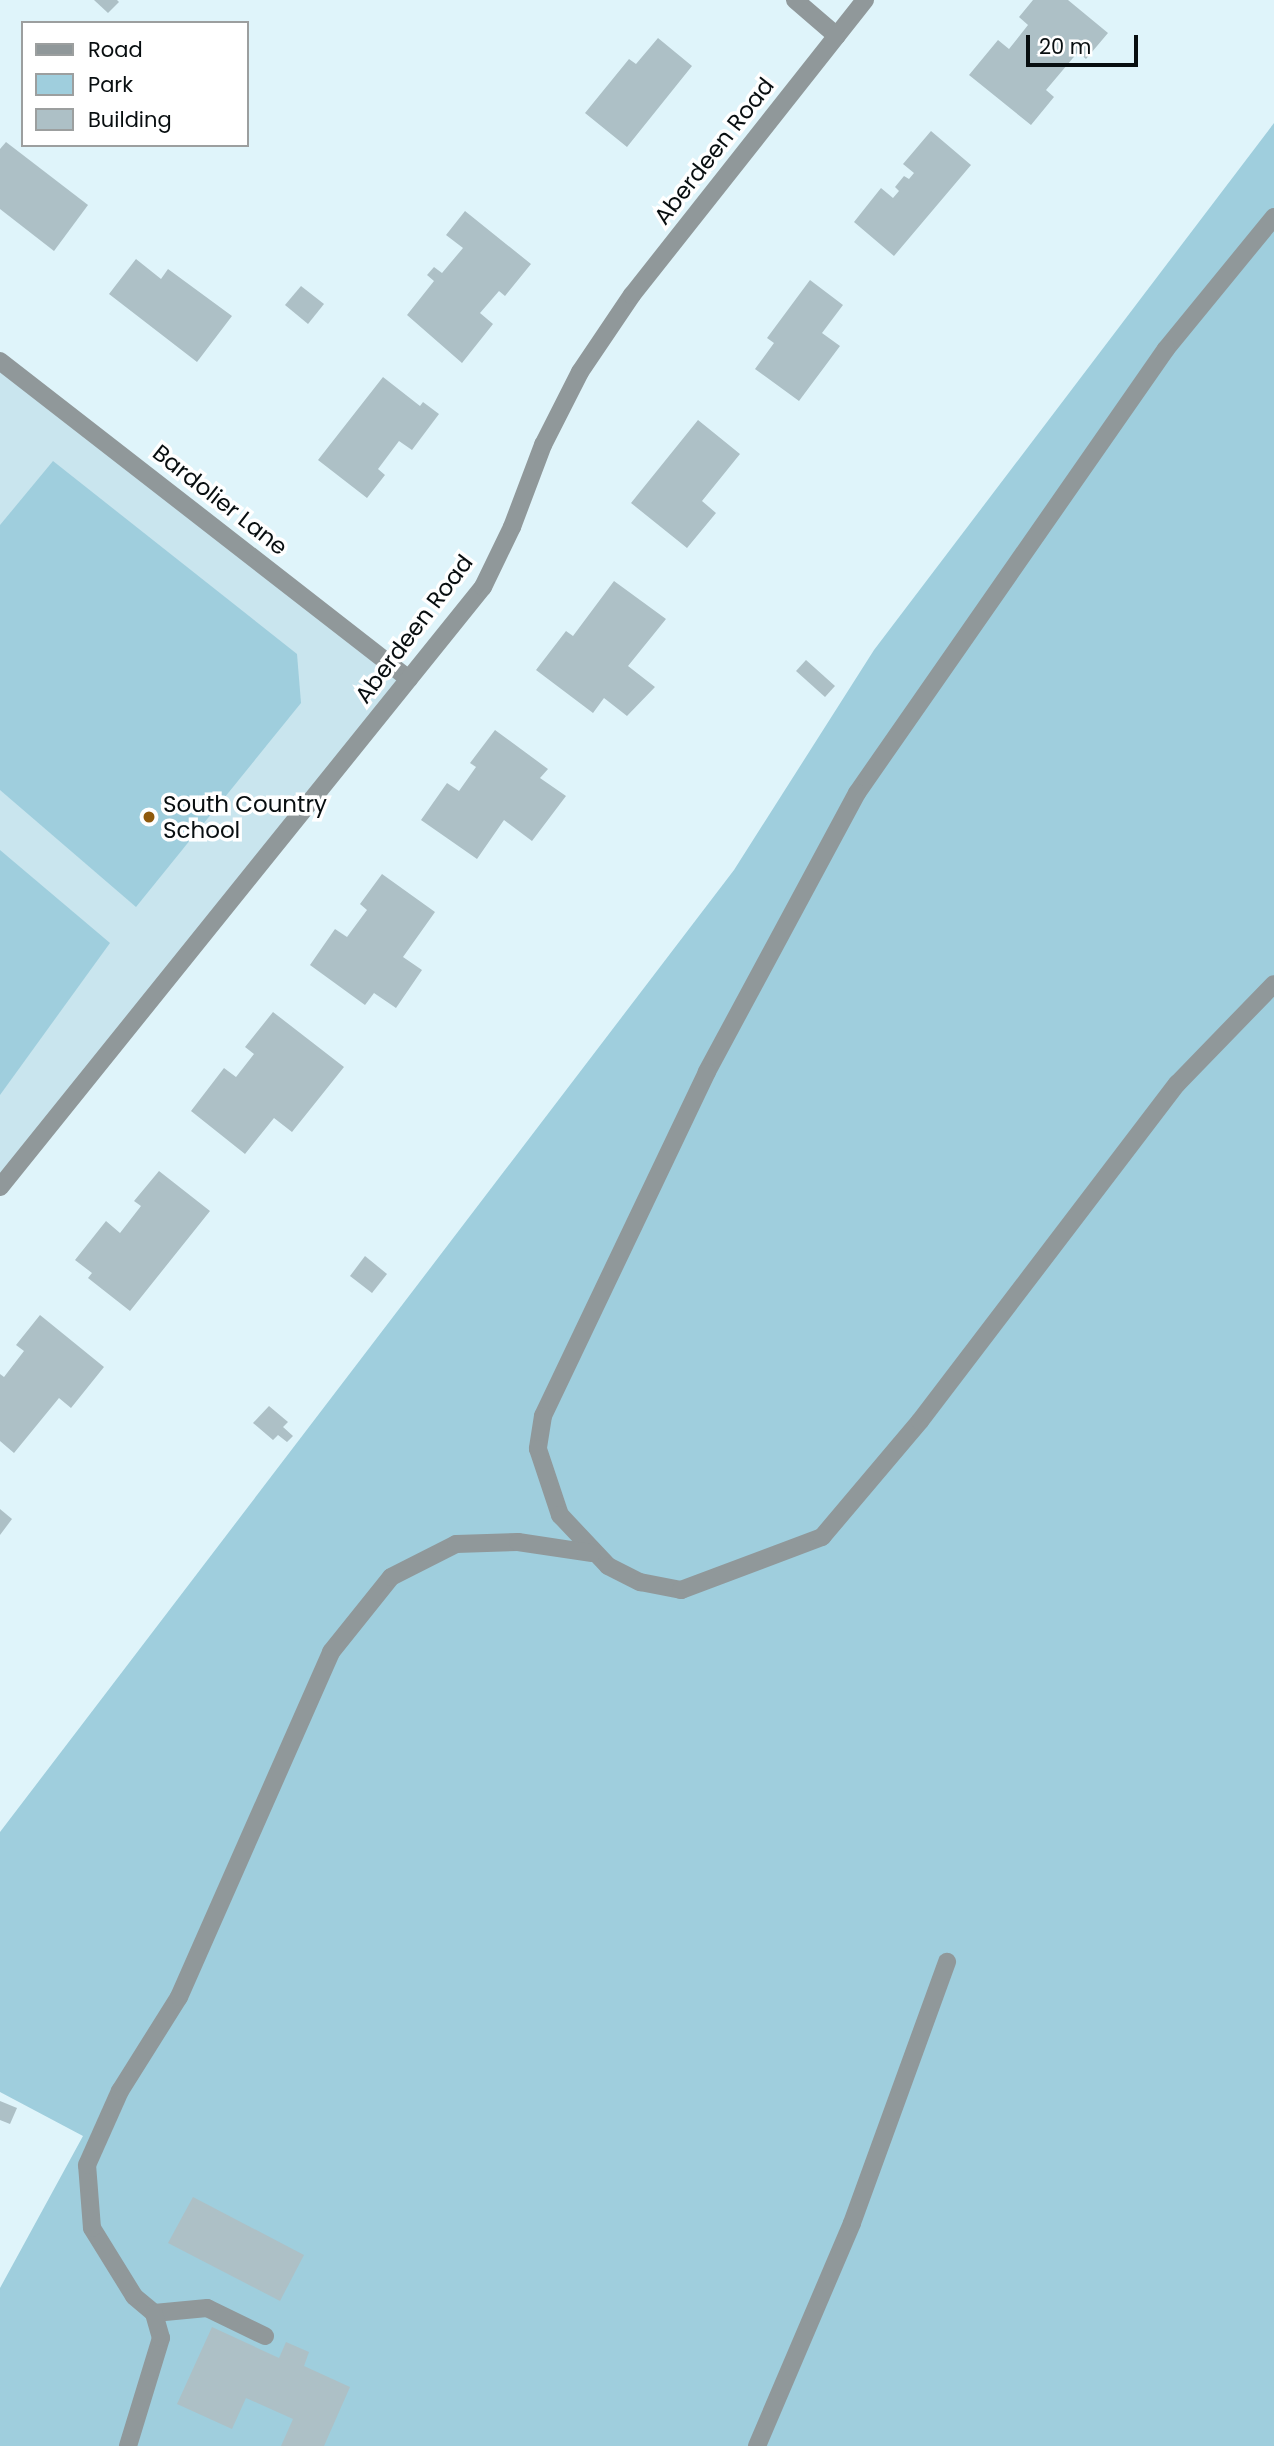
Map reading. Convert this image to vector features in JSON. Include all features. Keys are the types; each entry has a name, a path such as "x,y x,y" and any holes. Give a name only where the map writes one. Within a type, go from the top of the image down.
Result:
{"street":[{"path":"794,0 837,36"},
{"name":"Aberdeen Road","path":"0,1187 483,587 512,527 543,444 580,372 632,295 865,0"},
{"path":"1274,217 1166,349 857,793 707,1072 543,1416 538,1449 543,1473 560,1515 592,1553 640,1582 681,1590 822,1536 920,1420 1177,1084 1274,985"},
{"name":"Bardolier Lane","path":"0,361 409,679"},
{"path":"128,2446 161,2338 154,2313 134,2296 92,2228 87,2165 120,2091 179,1997 331,1652 391,1577 456,1544 518,1542 592,1553"},
{"path":"757,2446 852,2223 947,1962"},
{"path":"154,2313 207,2308 265,2336"}],"shaded area":[{"name":"South Country School","path":"0,361 409,679 0,1187"}],"green space":[{"path":"1274,123 1274,2446 0,2446 0,2288 83,2136 0,2092 0,1832 734,870 874,650"},
{"path":"53,461 297,654 301,703 136,907 0,790 0,525"},
{"path":"0,850 110,943 0,1095"}],"building":[{"path":"94,0 117,0 119,2 108,13"},
{"path":"1033,0 1068,0 1108,33 1086,59 1078,52 1046,90 1054,97 1031,125 969,75 998,40 1009,49 1028,25 1019,17"},
{"path":"658,38 692,66 627,147 585,113 629,59 636,64"},
{"path":"931,131 971,165 894,256 854,222 881,188 893,198 899,191 895,187 904,176 909,179 914,173 903,164"},
{"path":"6,142 88,205 54,251 0,209 0,149"},
{"path":"465,211 531,264 505,296 499,291 480,313 493,324 462,363 407,315 434,281 427,275 434,267 442,273 463,248 446,235"},
{"path":"136,259 161,279 168,269 232,316 197,362 109,294"},
{"path":"810,280 843,305 822,333 840,346 799,401 755,369 774,343 767,338"},
{"path":"301,286 324,304 308,324 285,305"},
{"path":"383,377 420,406 423,402 439,414 412,450 399,441 378,469 385,475 367,498 318,460"},
{"path":"698,420 740,454 702,501 716,513 687,548 631,503"},
{"path":"614,581 666,619 628,666 655,687 627,716 604,698 593,713 536,670 566,631 573,636"},
{"path":"806,660 835,686 825,697 796,671"},
{"path":"495,730 548,769 540,778 566,796 532,841 504,820 477,859 421,820 447,783 459,791 476,767 470,763"},
{"path":"382,874 435,912 403,957 422,970 396,1008 374,993 365,1005 310,965 335,929 347,937 367,910 360,904"},
{"path":"273,1012 344,1067 292,1132 274,1118 245,1154 191,1111 224,1068 236,1077 254,1054 245,1047"},
{"path":"159,1171 210,1211 130,1311 88,1278 92,1273 75,1260 106,1221 120,1233 141,1206 134,1201"},
{"path":"365,1256 387,1274 372,1293 350,1276"},
{"path":"40,1315 104,1367 71,1408 59,1398 14,1453 0,1441 0,1374 4,1377 24,1351 16,1345"},
{"path":"269,1406 288,1422 283,1427 293,1436 287,1442 278,1435 273,1440 253,1423"},
{"path":"0,1509 12,1519 0,1535"},
{"path":"0,2101 17,2108 10,2124 0,2120"},
{"path":"193,2197 304,2255 280,2301 168,2243"},
{"path":"212,2327 279,2358 286,2342 309,2352 304,2366 350,2387 324,2446 281,2446 293,2419 246,2398 232,2429 177,2404"}],"place":[{"name":"South Country School","path":"149,817"}]}
